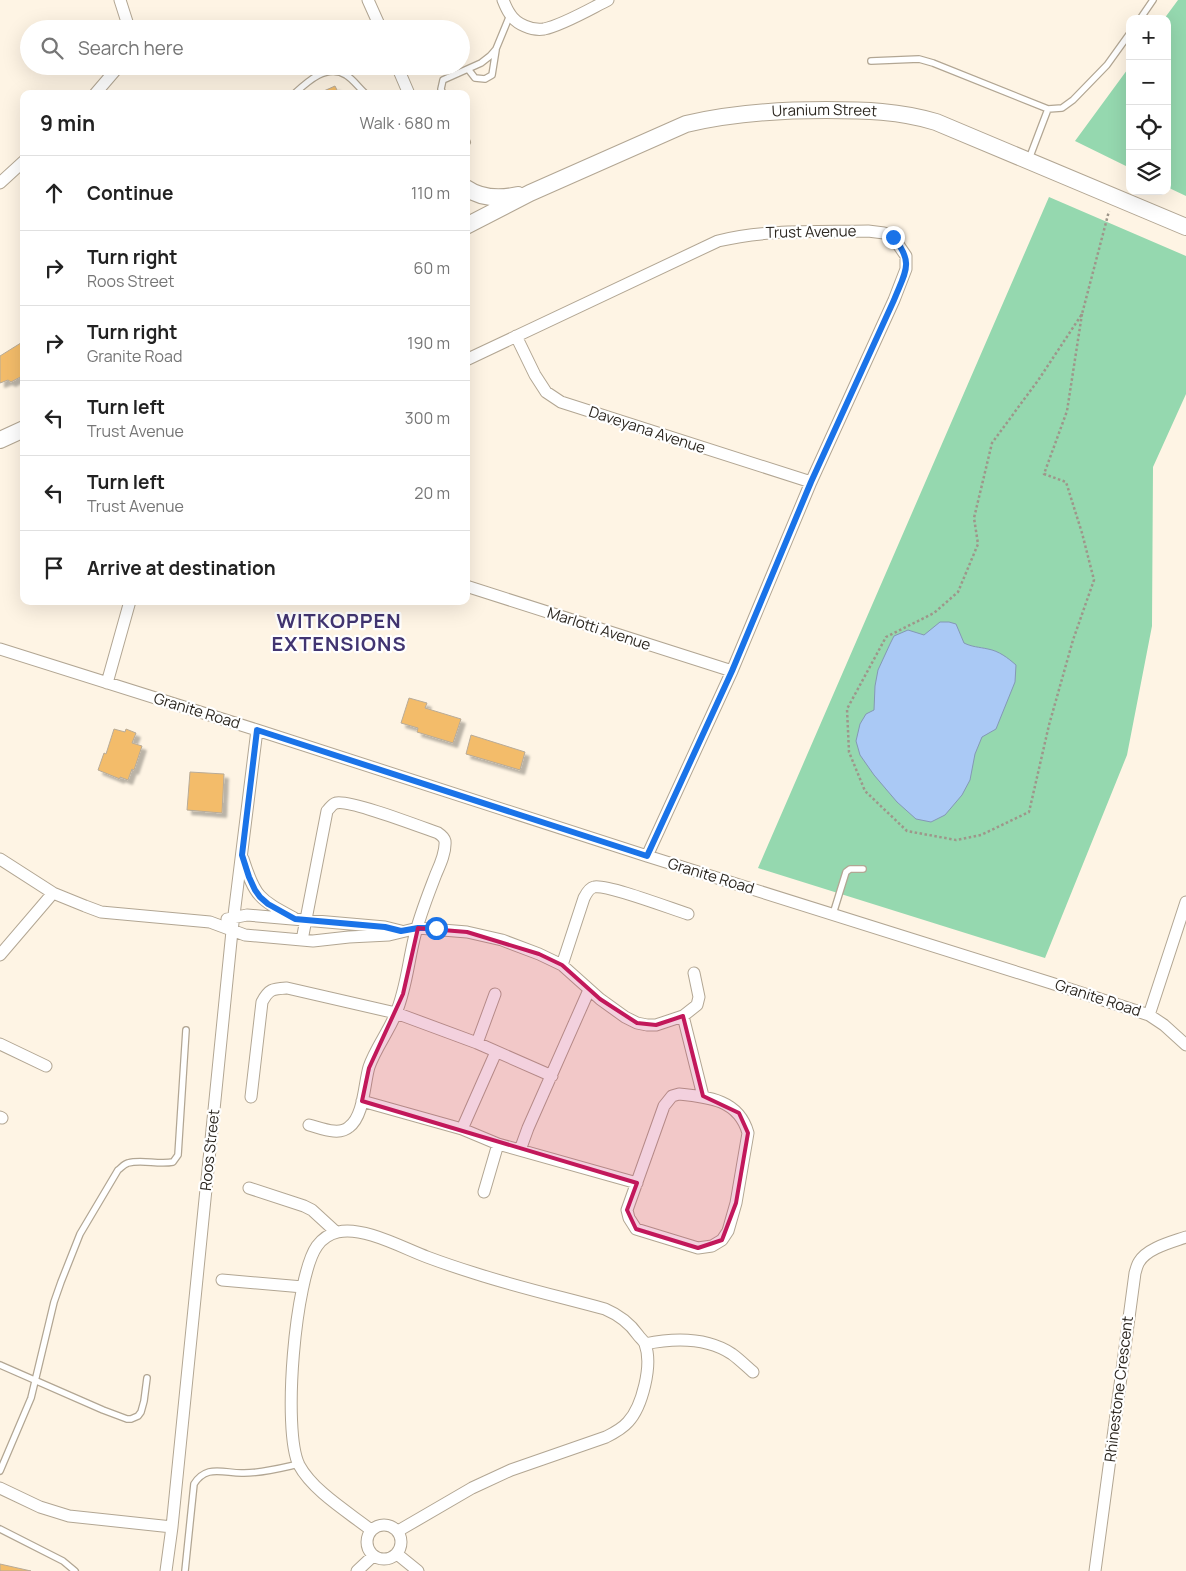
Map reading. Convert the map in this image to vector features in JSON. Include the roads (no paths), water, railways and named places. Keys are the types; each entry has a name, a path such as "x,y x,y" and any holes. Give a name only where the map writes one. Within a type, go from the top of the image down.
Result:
{"street":[{"path":"120,0 126,20"},
{"path":"368,0 377,20"},
{"path":"503,0 510,15 517,22 535,29 544,29 608,0"},
{"path":"98,90 111,75"},
{"path":"400,75 404,90"},
{"name":"Uranium Street","path":"470,224 530,193 686,124 714,117 798,110 870,110 936,122 1186,227"},
{"path":"0,183 20,165"},
{"path":"470,191 475,194 505,198 530,193"},
{"name":"Trust Avenue","path":"470,358 718,241 739,236 764,232 868,231 884,233 893,237 906,256 906,269 894,300 811,482 732,671 647,856"},
{"name":"Daveyana Avenue","path":"516,336 546,392 561,402 811,482"},
{"path":"0,440 20,431"},
{"name":"Marlotti Avenue","path":"470,587 732,671"},
{"path":"107,683 129,605"},
{"name":"Granite Road","path":"0,650 257,730 1149,1015 1164,1025 1186,1045"},
{"name":"Roos Street","path":"166,1571 232,930 257,730"},
{"path":"302,940 301,919 327,811 336,802 346,803 438,833 445,840 442,856 418,928 403,994 396,1013 369,1068 362,1101 356,1118 351,1126 344,1131 334,1131 309,1125"},
{"path":"242,855 249,877 260,897 268,904 301,919"},
{"path":"0,859 53,893 101,912 210,922 247,915 385,927 401,931"},
{"path":"562,965 584,898 589,890 594,887 614,890 688,914"},
{"path":"0,954 53,893"},
{"path":"1149,1015 1182,932 1186,902"},
{"path":"210,922 245,935 313,941 396,934 401,931 418,928 467,932 502,940 562,965 589,990 625,1017 637,1023 656,1025 683,1016 698,1005 699,990 694,974"},
{"path":"251,1097 262,1002 267,993 274,989 287,988 396,1013 476,1043 552,1076"},
{"path":"520,1150 589,990"},
{"path":"476,1043 495,994"},
{"path":"683,1016 703,1096"},
{"path":"0,1044 46,1066"},
{"path":"462,1129 496,1052"},
{"path":"679,1094 703,1096 729,1106 739,1113 746,1123 748,1133 736,1203 728,1231 722,1240 712,1246 698,1248 636,1228 629,1218 627,1210 667,1100 679,1094"},
{"path":"362,1101 462,1129 498,1144 636,1183"},
{"path":"484,1192 498,1144"},
{"path":"249,1188 312,1210 336,1232"},
{"path":"371,1530 314,1486 299,1464 294,1449 292,1371 294,1342 309,1262 316,1247 324,1238 336,1232 348,1230 363,1232 428,1258 473,1273 605,1309 617,1314 631,1325 645,1344 647,1365 641,1402 634,1415 620,1430 606,1437 511,1470 472,1488 398,1531"},
{"name":"Rhinestone Crescent","path":"1096,1571 1135,1273 1139,1261 1145,1255 1186,1236"},
{"path":"222,1280 303,1287"},
{"path":"645,1344 662,1340 703,1342 722,1348 752,1372"},
{"path":"0,1488 40,1507 68,1516 172,1527"},
{"path":"384,1525 393,1527 398,1531 402,1541 398,1554 384,1560 373,1556 367,1546 371,1530 384,1525"},
{"path":"398,1554 418,1571"},
{"path":"357,1571 373,1556"}],"lane":[{"path":"1143,15 1153,0"},
{"path":"470,72 475,78 485,80 492,74 496,49 510,15"},
{"path":"871,61 919,59 1048,109 1062,108 1073,100 1107,65 1126,39"},
{"path":"470,68 481,63 496,49"},
{"path":"298,90 318,75"},
{"path":"346,75 362,90"},
{"path":"441,90 443,80 454,75"},
{"path":"1029,161 1048,109"},
{"path":"833,914 846,872 850,869 863,869"},
{"path":"0,1471 31,1398 54,1302 80,1234 118,1170 127,1163 173,1162 178,1155 186,1030"},
{"path":"0,1365 127,1419 138,1416 140,1412 144,1401 147,1378"},
{"path":"185,1571 194,1484 198,1478 209,1472 243,1473 269,1471 299,1464"},
{"path":"0,1530 63,1562 75,1571"}],"water":[{"path":"940,622 956,624 964,643 996,651 1016,665 1015,682 996,729 982,737 975,754 970,780 962,795 945,815 931,822 916,819 897,802 860,755 856,741 860,724 866,714 874,710 878,670 894,636 908,630 924,635"}],"district":[{"name":"WITKOPPEN EXTENSIONS","path":"339,632"}]}
